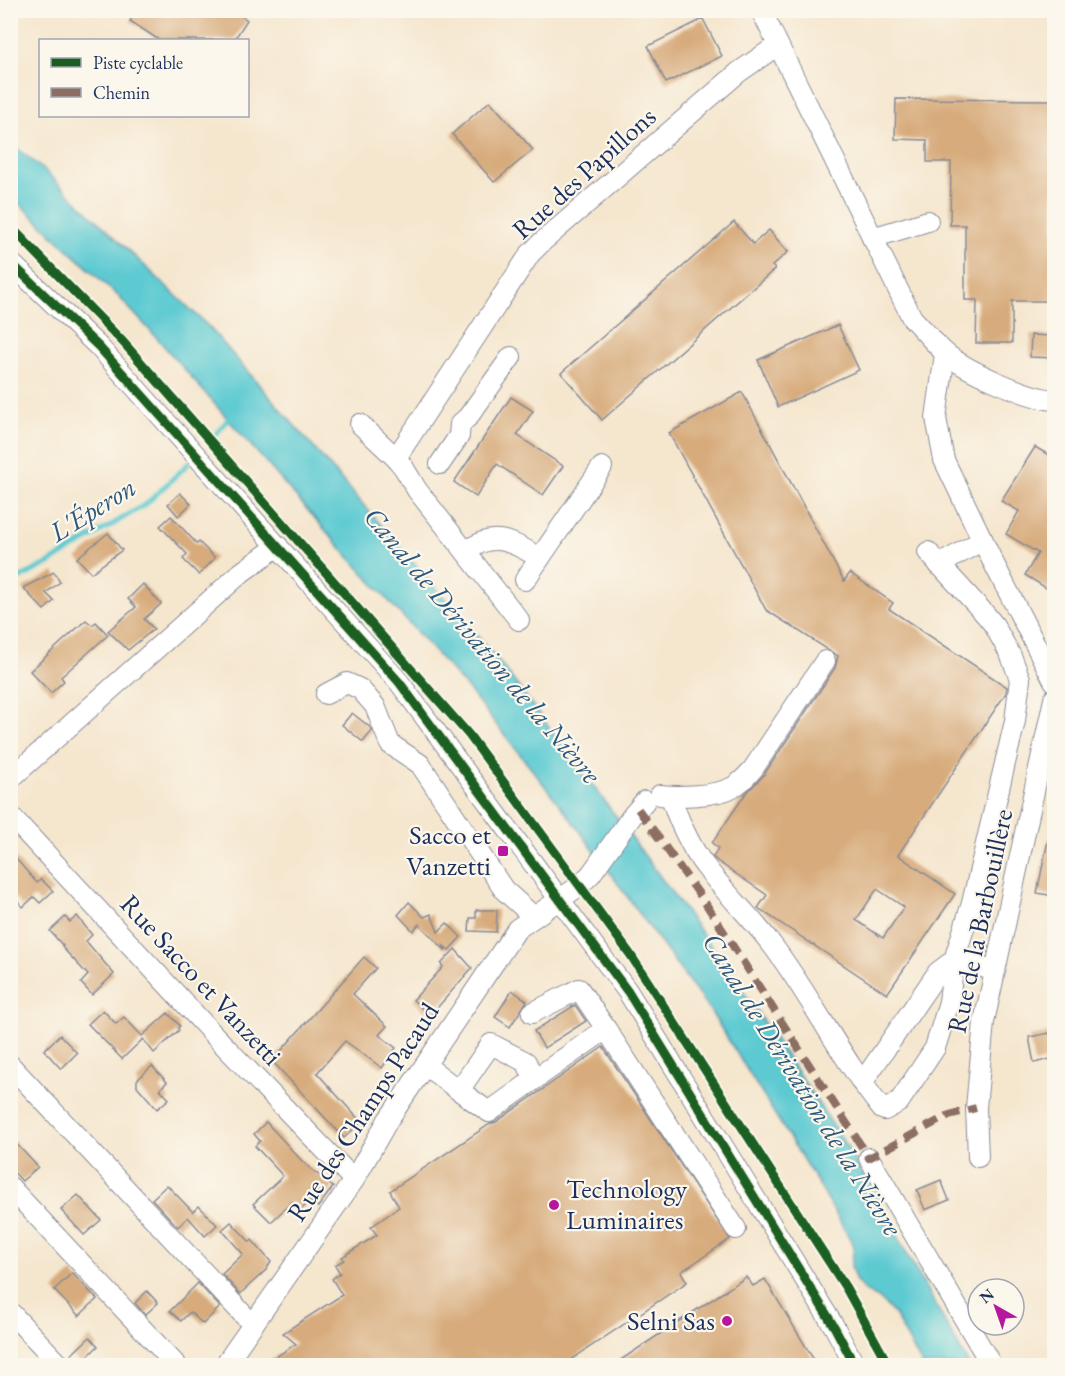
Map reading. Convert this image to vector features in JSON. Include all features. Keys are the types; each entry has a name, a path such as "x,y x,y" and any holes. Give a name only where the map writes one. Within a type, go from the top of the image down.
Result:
{"street":[{"path":"761,10 912,318 945,354 990,379 1042,399 1054,400"},
{"name":"Rue des Papillons","path":"396,458 518,271 542,242 739,72 778,45"},
{"path":"872,238 928,221"},
{"path":"10,261 99,347 399,682 628,992 835,1328 855,1365"},
{"path":"945,354 936,418 944,460 1054,681"},
{"path":"440,464 459,436 460,424 468,417 512,357"},
{"path":"432,405 460,424"},
{"path":"360,424 396,458 417,490 519,620"},
{"path":"525,580 602,466"},
{"path":"466,552 479,543 499,539 540,558"},
{"path":"657,797 675,812 704,866 744,909 774,947 862,1083 882,1109 892,1108 899,1102 935,1048 949,1002 954,960 972,903 1015,721 1020,679 1018,670 994,625 934,559 982,540"},
{"path":"10,779 242,573 278,546"},
{"path":"657,797 725,791 741,782 753,769 825,661"},
{"path":"326,694 347,683 360,689 375,706 390,744 420,764 504,890 534,918"},
{"name":"Rue de la Barbouillère","path":"978,1157 977,1097 984,1022 1054,699"},
{"name":"Rue des Champs Pacaud","path":"224,1365 354,1180 388,1120 517,929 579,886 591,874 632,816 657,797"},
{"name":"Rue Sacco et Vanzetti","path":"10,815 214,1035 354,1180"},
{"path":"954,960 994,970"},
{"path":"862,1083 933,978 954,960"},
{"path":"532,1013 579,989 736,1228"},
{"path":"425,1065 489,1112 606,1029"},
{"path":"457,1089 462,1086 491,1044 525,1062 535,1079"},
{"path":"10,1065 253,1325"},
{"path":"869,1158 992,1365"},
{"path":"10,1187 177,1365"},
{"path":"10,1312 61,1365"}],"water":[{"name":"Canal de Dérivation de la Nièvre","path":"10,143 43,169 209,327 498,660 733,976 846,1145 969,1365 922,1365 894,1314 880,1299 865,1291 856,1281 851,1267 854,1246 819,1185 711,1012 571,819 469,690 157,338 119,297 11,196"}],"building":[{"path":"137,10 233,10 247,20 235,39 157,39 130,21"},
{"path":"703,19 722,56 666,83 648,46"},
{"path":"896,99 1054,100 1054,301 1012,301 1012,343 976,343 977,300 965,300 965,225 950,225 951,162 927,162 927,140 895,139"},
{"path":"490,101 533,150 494,182 452,134"},
{"path":"734,222 753,244 769,230 788,252 772,266 775,269 602,420 561,373"},
{"path":"838,325 859,370 778,407 758,360"},
{"path":"1031,335 1054,336 1054,358 1030,357"},
{"path":"742,392 844,581 850,573 893,603 889,609 1007,687 1006,693 898,855 955,894 887,994 758,908 767,895 713,857 718,848 712,843 746,793 763,776 835,668 838,656 766,610 669,433","holes":["877,889 904,907 883,938 856,920"]},
{"path":"511,397 533,411 517,435 563,466 543,495 497,464 476,497 454,482"},
{"path":"1035,447 1054,458 1054,593 1025,575 1038,553 1006,534 1019,511 1001,501"},
{"path":"180,493 191,504 178,516 168,504"},
{"path":"171,516 197,544 199,542 215,558 199,575 183,559 187,554 160,526"},
{"path":"108,533 122,550 91,573 77,558"},
{"path":"54,572 60,582 46,593 54,601 44,610 23,588"},
{"path":"143,584 161,604 144,619 154,629 128,650 108,631 136,607 128,599"},
{"path":"86,620 92,625 96,622 108,635 61,677 64,681 51,693 30,671"},
{"path":"352,713 371,728 372,731 363,742 342,725"},
{"path":"1048,840 1054,841 1054,896 1037,893"},
{"path":"10,852 37,883 41,879 53,891 40,903 34,897 23,907 10,893"},
{"path":"409,902 424,917 431,914 438,932 447,923 461,937 449,950 444,946 446,951 419,924 413,931 398,915"},
{"path":"476,910 497,910 496,932 469,931 470,918 476,918"},
{"path":"77,916 92,935 86,941 114,974 92,995 81,983 88,975 50,931 65,917 70,922"},
{"path":"455,949 472,968 430,1016 413,1000 443,967 441,964"},
{"path":"364,957 376,968 353,994 387,1026 379,1035 396,1048 382,1068 345,1041 317,1073 361,1122 344,1138 272,1061"},
{"path":"512,990 527,1001 510,1027 495,1017"},
{"path":"575,1005 586,1021 544,1048 534,1031"},
{"path":"103,1010 116,1024 124,1017 142,1036 168,1013 180,1026 179,1030 154,1053 143,1039 122,1059 88,1024"},
{"path":"1050,1033 1054,1058 1034,1063 1029,1037"},
{"path":"60,1035 77,1053 61,1069 44,1050"},
{"name":"Technology Luminaires","path":"603,1047 730,1239 681,1272 687,1282 563,1365 263,1365 296,1344 283,1333 342,1295 332,1279 340,1273 335,1265 344,1260 342,1257 377,1235 371,1227 399,1207 390,1191 496,1122"},
{"path":"152,1066 167,1082 160,1089 169,1099 157,1109 137,1086 137,1080"},
{"path":"266,1122 303,1162 333,1187 318,1207 309,1201 301,1210 292,1202 271,1222 253,1204 283,1176 255,1146 260,1141 254,1134"},
{"path":"10,1137 38,1167 22,1181 10,1168"},
{"path":"941,1180 949,1200 925,1210 917,1190"},
{"path":"167,1185 193,1212 199,1206 217,1225 205,1236 188,1217 178,1227 152,1199"},
{"path":"78,1195 101,1220 84,1235 61,1210"},
{"path":"231,1222 250,1242 252,1240 271,1262 266,1270 240,1294 222,1274 243,1254 222,1230"},
{"path":"72,1273 97,1299 79,1316 54,1290"},
{"name":"Selni Sas","path":"746,1277 753,1286 765,1279 817,1365 613,1365"},
{"path":"198,1283 220,1307 203,1324 190,1312 181,1321 170,1311"},
{"path":"147,1291 158,1303 145,1315 135,1303"},
{"path":"90,1337 98,1346 80,1364 71,1355"}],"waterway":[{"name":"L'Éperon","path":"215,435 231,416"},
{"name":"L'Éperon","path":"10,583 49,563 146,504 189,463"}],"marked path":[{"path":"638,809 704,901 869,1158 949,1115 976,1108"}],"cycle path":[{"path":"10,226 123,342 469,735 630,954 846,1288 889,1366"},
{"path":"10,262 99,347 399,682 628,992 835,1328 855,1366"}],"place":[{"name":"Sacco et Vanzetti","path":"503,851"},
{"name":"Technology Luminaires","path":"554,1205"},
{"name":"Selni Sas","path":"727,1321"}]}
